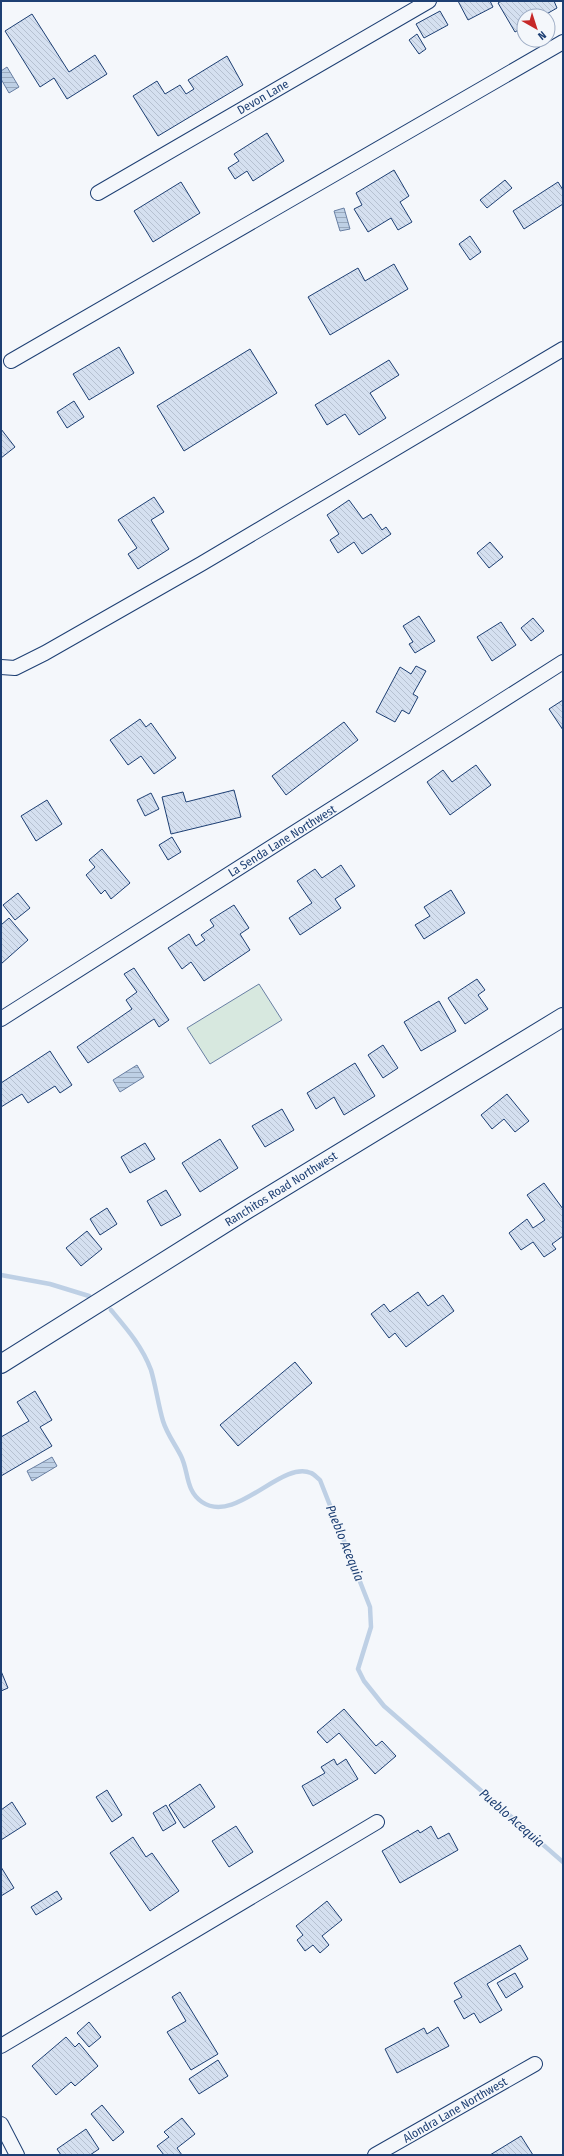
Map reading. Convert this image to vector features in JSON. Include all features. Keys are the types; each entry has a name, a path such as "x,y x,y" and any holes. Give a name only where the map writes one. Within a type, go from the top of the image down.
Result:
{"street":[{"name":"Devon Lane","path":"98,193 429,1"},
{"path":"11,361 563,42"},
{"path":"1,667 15,668 45,653 201,564 563,348"},
{"name":"La Senda Lane Northwest","path":"1,1019 563,662"},
{"name":"Ranchitos Road Northwest","path":"1,1364 256,1204 563,1017"},
{"path":"1,2046 377,1822"},
{"name":"Alondra Lane Northwest","path":"375,2155 535,2064"},
{"path":"1,2124 17,2155"}],"shaded area":[{"path":"259,984 282,1020 210,1064 187,1028"}],"water":[{"path":"7,67 19,87 9,93 1,79 1,71"},
{"path":"344,208 350,229 340,231 334,211"},
{"path":"137,1065 144,1077 120,1092 113,1080"},
{"path":"52,1457 57,1466 32,1481 27,1471"}],"building":[{"path":"458,1 490,1 493,7 468,20"},
{"path":"501,1 554,1 557,8 516,8 515,32 498,3"},
{"path":"440,11 448,25 424,38 416,24"},
{"path":"32,14 69,72 95,55 107,74 67,99 54,78 40,87 5,31"},
{"path":"417,34 426,49 419,54 409,40"},
{"path":"227,56 243,85 158,136 133,96 157,81 165,94 180,85 186,94 194,89 188,80"},
{"path":"267,133 284,161 253,181 247,171 235,179 228,168 239,161 234,154"},
{"path":"394,170 409,196 400,202 412,222 398,230 391,218 368,232 354,209 362,205 356,193"},
{"path":"505,180 512,188 487,208 480,200"},
{"path":"181,182 200,213 153,242 134,211"},
{"path":"558,182 563,190 563,204 524,229 513,211"},
{"path":"470,236 481,252 470,260 459,244"},
{"path":"394,264 408,289 330,335 308,297 358,268 365,281"},
{"path":"119,347 134,373 89,400 73,374"},
{"path":"250,349 277,393 184,451 157,406"},
{"path":"389,360 399,375 370,393 386,418 359,435 345,414 327,425 315,405"},
{"path":"74,401 84,417 67,428 57,412"},
{"path":"1,429 15,447 1,458"},
{"path":"154,497 164,512 151,520 169,549 138,569 128,554 137,548 118,520"},
{"path":"349,500 363,519 371,514 382,530 386,527 391,534 362,554 354,542 338,553 330,540 339,534 327,515"},
{"path":"490,542 503,557 489,568 477,553"},
{"path":"419,616 435,641 415,653 409,644 413,642 403,626"},
{"path":"533,618 544,631 531,641 521,628"},
{"path":"501,622 516,645 492,661 477,637"},
{"path":"416,666 426,671 413,694 418,697 409,714 402,710 395,722 376,712 400,667 411,674"},
{"path":"563,700 563,730 549,709"},
{"path":"140,719 146,727 151,723 176,758 154,774 141,756 128,765 110,740"},
{"path":"344,722 358,740 286,795 272,776"},
{"path":"476,765 491,785 450,815 427,782 443,770 452,782"},
{"path":"234,790 241,817 171,834 162,797 183,792 186,802"},
{"path":"151,793 159,809 145,816 137,800"},
{"path":"47,800 62,824 36,841 21,816"},
{"path":"172,837 181,852 168,860 159,845"},
{"path":"102,849 130,883 111,899 105,890 101,894 86,875 95,867 89,860"},
{"path":"341,865 355,886 335,899 341,908 300,935 289,918 312,903 297,881 315,869 322,878"},
{"path":"451,890 465,913 424,939 415,925 430,916 424,907"},
{"path":"18,893 30,908 15,920 3,905"},
{"path":"234,905 249,928 240,934 250,950 204,981 191,962 182,969 168,948 189,934 196,946 205,940 201,935 214,926 210,920"},
{"path":"9,918 28,940 1,964 1,925"},
{"path":"134,968 169,1020 159,1027 154,1019 88,1063 77,1047 132,1009 126,1000 137,992 124,974"},
{"path":"477,979 485,990 478,995 488,1009 465,1024 448,998"},
{"path":"439,1001 456,1031 421,1051 404,1022"},
{"path":"383,1045 398,1068 383,1078 368,1055"},
{"path":"50,1051 72,1085 60,1093 55,1086 28,1103 22,1094 1,1107 1,1083"},
{"path":"355,1063 375,1096 344,1115 334,1097 316,1109 307,1093"},
{"path":"507,1094 529,1121 515,1132 504,1119 492,1129 481,1115"},
{"path":"282,1109 294,1130 265,1147 252,1126"},
{"path":"220,1139 238,1168 200,1192 182,1163"},
{"path":"145,1143 155,1159 130,1173 121,1157"},
{"path":"544,1183 563,1209 563,1236 552,1244 556,1249 544,1257 533,1242 521,1250 509,1233 527,1219 533,1228 545,1220 527,1195"},
{"path":"166,1190 181,1215 161,1226 147,1201"},
{"path":"107,1208 117,1224 100,1235 90,1219"},
{"path":"87,1231 102,1249 81,1266 66,1248"},
{"path":"418,1292 428,1306 443,1295 454,1311 406,1347 395,1333 389,1338 371,1314 384,1304 390,1312"},
{"path":"295,1362 312,1383 238,1446 220,1425"},
{"path":"35,1391 52,1420 40,1427 52,1446 1,1476 1,1437 29,1421 17,1402"},
{"path":"1,1671 8,1688 1,1691"},
{"path":"344,1709 376,1746 382,1741 396,1756 375,1774 339,1733 327,1743 317,1732"},
{"path":"334,1759 337,1765 346,1759 358,1779 313,1806 302,1786 325,1773 321,1767"},
{"path":"200,1784 215,1807 184,1828 169,1805"},
{"path":"107,1790 122,1815 112,1822 96,1797"},
{"path":"12,1802 26,1824 1,1840 1,1810"},
{"path":"166,1805 176,1823 163,1831 153,1813"},
{"path":"236,1826 253,1852 229,1867 212,1841"},
{"path":"431,1826 438,1839 449,1833 458,1850 400,1883 382,1851 418,1830 420,1833"},
{"path":"133,1837 146,1857 152,1853 179,1891 150,1911 110,1853"},
{"path":"1,1867 14,1888 1,1896"},
{"path":"57,1891 62,1899 36,1915 31,1907"},
{"path":"327,1901 342,1920 322,1936 329,1945 320,1953 313,1945 305,1951 297,1940 303,1935 296,1926"},
{"path":"520,1945 528,1959 487,1984 502,2010 480,2023 474,2013 464,2019 454,2001 462,1997 454,1983"},
{"path":"515,1973 523,1987 506,1998 497,1983"},
{"path":"180,1992 218,2054 191,2070 167,2032 186,2021 172,1997"},
{"path":"89,2022 101,2037 89,2047 77,2033"},
{"path":"438,2027 449,2046 397,2073 385,2049 424,2028 427,2034"},
{"path":"66,2037 75,2047 79,2043 98,2066 75,2086 71,2082 56,2095 32,2066"},
{"path":"218,2060 228,2076 199,2094 189,2079"},
{"path":"102,2105 124,2132 113,2141 91,2114"},
{"path":"182,2118 195,2134 177,2148 182,2155 164,2155 157,2146 169,2137 164,2132"},
{"path":"86,2129 99,2149 90,2155 61,2155 57,2149"},
{"path":"521,2136 533,2155 490,2155"}],"waterway":[{"name":"Pueblo Acequia","path":"1,1275 50,1284 89,1296"},
{"name":"Pueblo Acequia","path":"111,1310 134,1338 147,1361 153,1376 161,1415 165,1426 184,1462 190,1486 202,1502 215,1507 229,1505 244,1500 286,1475 299,1471 311,1473 320,1480 370,1607 371,1627 358,1669 364,1681 384,1706 563,1862"}]}
